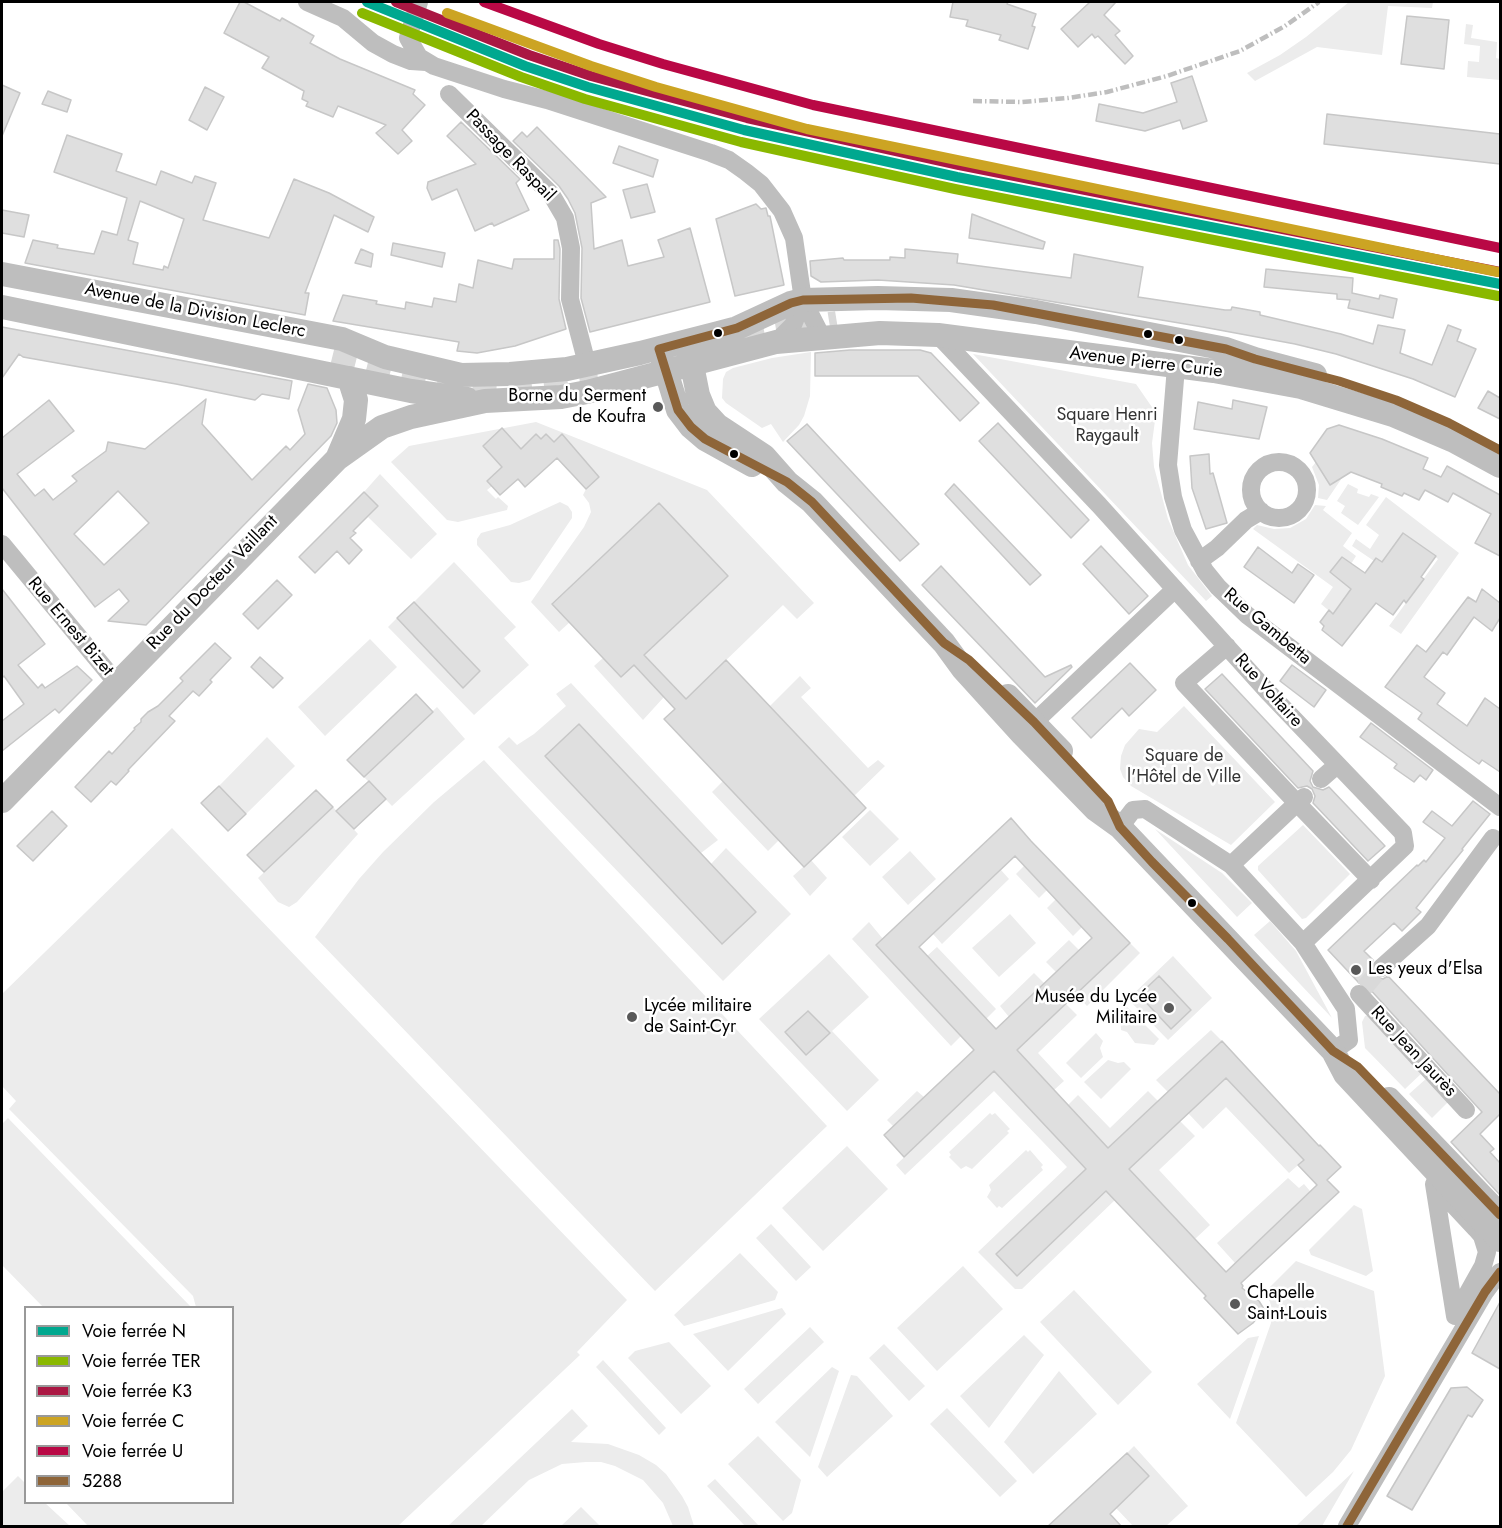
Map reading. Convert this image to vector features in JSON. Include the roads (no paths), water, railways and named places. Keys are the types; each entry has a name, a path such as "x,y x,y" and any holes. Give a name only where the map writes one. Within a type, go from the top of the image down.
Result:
{"main road":[{"name":"Avenue de la Division Leclerc","path":"2,274 342,339 385,357 461,375 567,369 659,349"},
{"name":"Avenue de la Division Leclerc","path":"2,284 333,354 2,307"},
{"name":"Avenue de la Division Leclerc","path":"2,293 136,327 353,389"},
{"name":"Avenue Pierre Curie","path":"666,372 689,353 737,327 803,300 911,298 993,305 1042,320"},
{"path":"832,325 885,312 1042,320 1225,358 1255,359 1339,381 1396,400 1449,423 1500,450"},
{"path":"832,325 886,320 919,321 990,329 1136,352 1214,371"},
{"name":"Avenue Pierre Curie","path":"659,349 689,353 776,342 832,325 880,333 938,335 1176,368 1214,371 1301,387 1383,411 1454,441 1500,466"},
{"path":"659,349 678,410 691,427 705,439 787,482"},
{"path":"689,353 698,395 705,412 717,425 764,456 787,482 812,502 944,643 969,660 1095,809 1120,827 1333,1051 1358,1066 1500,1215"},
{"path":"385,357 377,383 386,404 382,427 411,417 485,400"},
{"path":"337,459 354,419 353,389 377,383 411,391 485,400 561,397 666,372"},
{"name":"Rue du Docteur Vaillant","path":"2,801 116,682 337,459 382,427"},
{"path":"1333,1051 1345,1074 1500,1240"}],"street":[{"path":"307,2 343,18 373,43 411,61 428,63 504,89 547,100 729,160 761,184 782,211 794,238 803,300 793,325 776,342"},
{"path":"419,2 408,38 414,51 428,63"},
{"name":"Passage Raspail","path":"449,94 551,194 565,218 572,248 570,299 587,364"},
{"path":"803,300 832,325"},
{"name":"Rue Voltaire","path":"938,335 1267,691 1403,833 1405,846 1303,943"},
{"name":"Rue Gambetta","path":"1176,368 1168,465 1176,508 1183,530 1199,561 1218,587 1247,615 1500,807"},
{"path":"1199,561 1217,548 1246,520 1261,511"},
{"name":"Rue Ernest Bizet","path":"2,544 116,682"},
{"path":"1028,728 1175,589"},
{"path":"1227,646 1184,683 1300,800 1371,880"},
{"path":"1321,779 1337,765"},
{"path":"1231,865 1300,800"},
{"path":"1120,827 1133,810 1145,809 1231,865 1303,943 1346,1009 1349,1040 1333,1051"},
{"path":"1381,968 1428,926 1493,838"},
{"name":"Rue Jean Jaurès","path":"1346,1009 1361,991 1466,1110"},
{"path":"1434,1184 1482,1236 1487,1252 1484,1266 1455,1316 1451,1289 1434,1184"},
{"path":"1347,1527 1485,1292 1500,1272"}],"tunnel":[{"path":"740,332 811,319"},
{"path":"794,330 837,323"},
{"path":"332,358 448,387 497,391 598,379"},
{"path":"1364,988 1381,968"}],"railway":[{"path":"973,101 1022,102 1068,98 1107,92 1167,76 1240,51 1285,26 1319,2"}],"rail line":[{"name":"N","path":"367,2 525,66 588,87 744,130 957,177 1500,284"},
{"name":"K3","path":"396,2 529,55 591,76 747,118 959,165 1500,272"},
{"name":"U","path":"484,2 599,44 813,105 1500,248"},
{"name":"TER","path":"362,13 521,77 585,99 741,142 955,189 1498,296"},
{"name":"C","path":"447,13 591,66 656,87 807,129 1498,272"}],"place":[{"name":"Borne du Serment de Koufra","path":"658,407"},
{"name":"Les yeux d'Elsa","path":"1356,970"},
{"name":"Musée du Lycée Militaire","path":"1169,1008"},
{"name":"Lycée militaire de Saint-Cyr","path":"632,1017"},
{"name":"Chapelle Saint-Louis","path":"1235,1304"}],"park label":[{"name":"Square Henri Raygault","path":"1107,426"},
{"name":"Square de l'Hôtel de Ville","path":"1184,768"}]}
